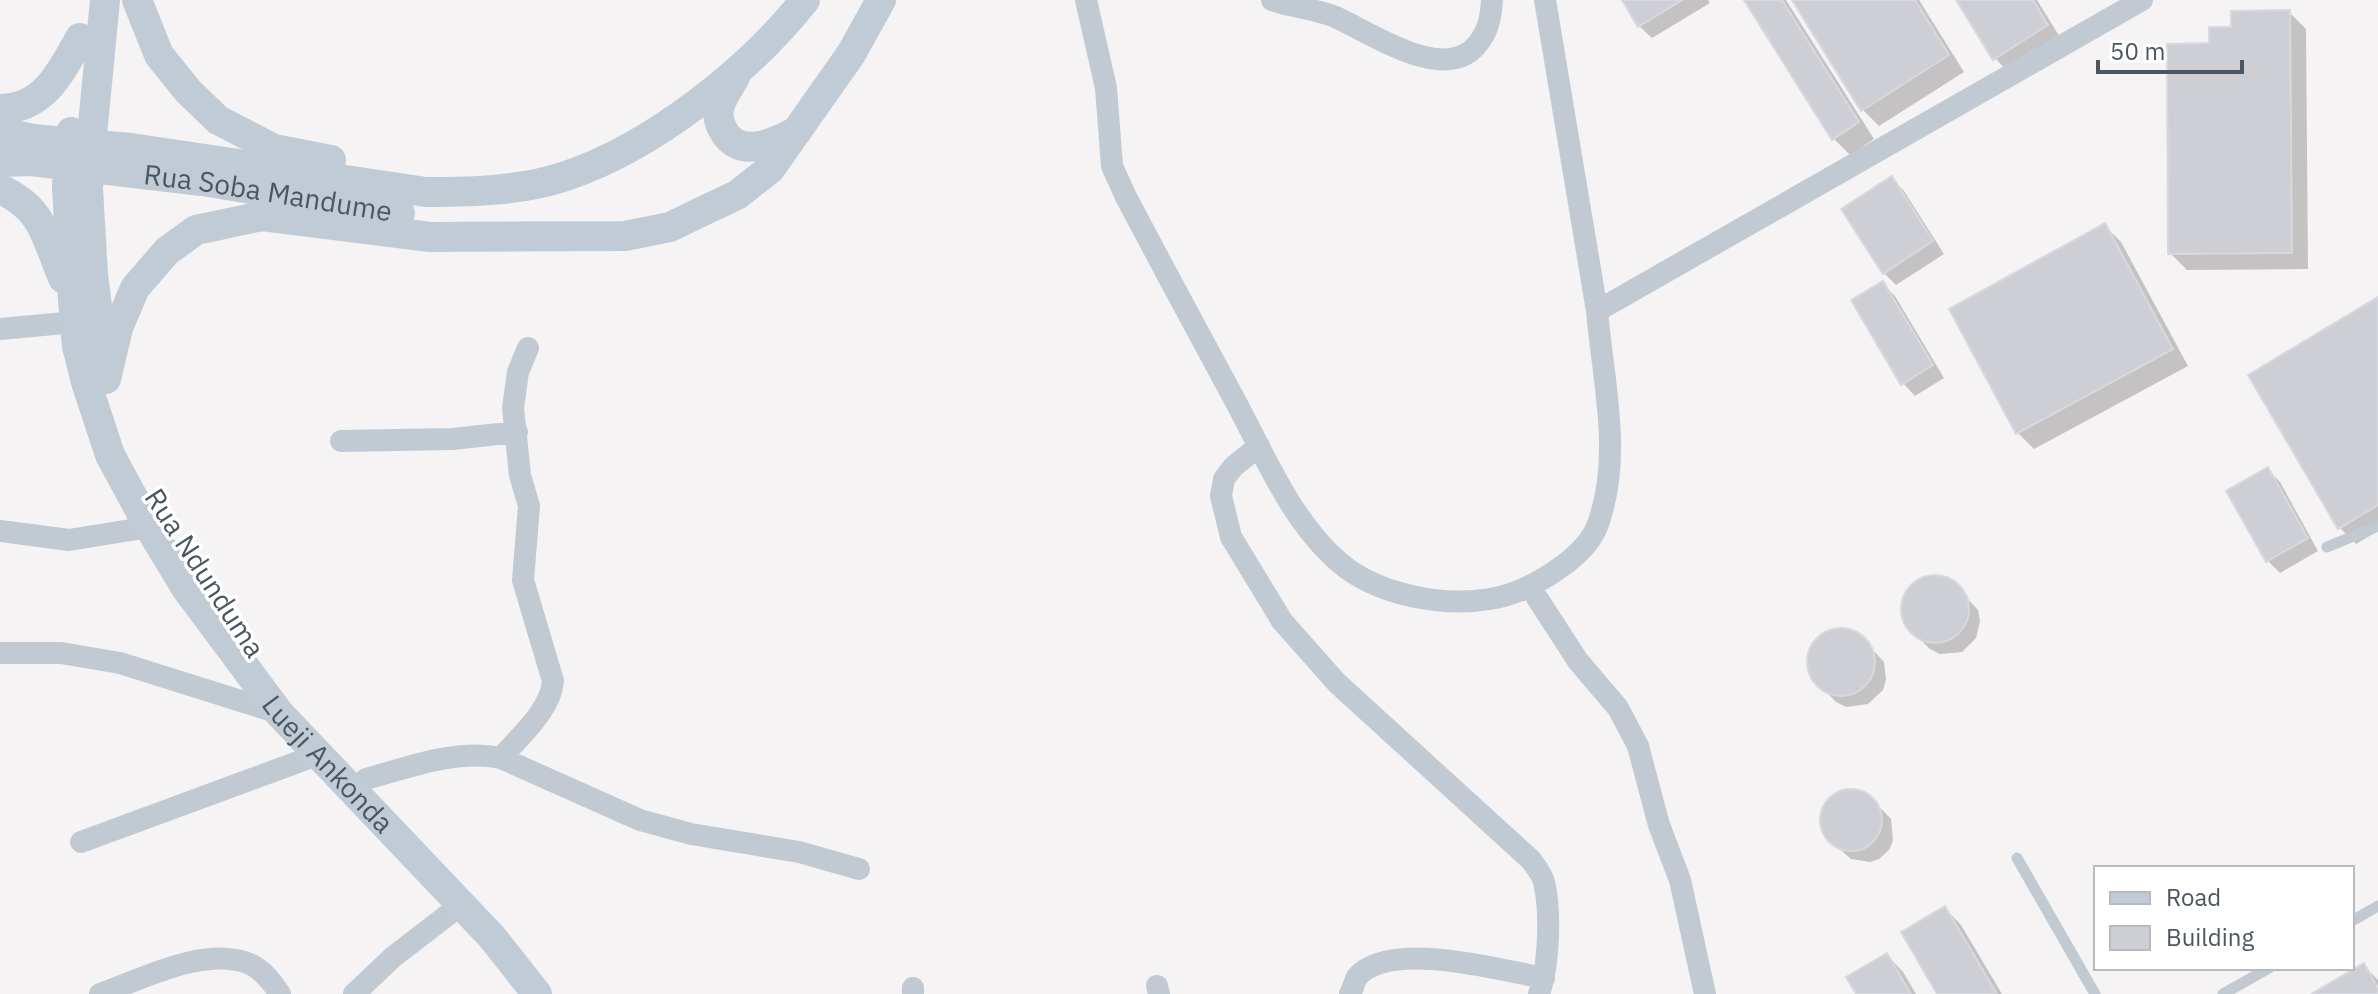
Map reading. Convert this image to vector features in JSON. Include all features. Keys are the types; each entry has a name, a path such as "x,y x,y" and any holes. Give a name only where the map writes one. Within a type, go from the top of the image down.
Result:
{"main road":[{"name":"Rua Ndunduma","path":"85,0 80,38 78,187 67,225 74,311 96,381 174,535 252,651 366,779 418,827 509,931 559,994"},
{"name":"Rua Ndunduma","path":"81,134 105,0"},
{"path":"137,0 159,55 188,91 218,120 274,149 375,168 432,174 547,165 590,153 625,138 708,94"},
{"path":"0,132 33,139 131,148 426,192 512,187 564,177 633,146 736,75 805,0"},
{"path":"96,381 135,288 167,251 196,230 262,216 430,237 625,236 670,227 737,195 770,169 851,54 881,0"},
{"path":"0,109 31,103 47,92 80,38"},
{"path":"736,75 720,106 719,121 725,134 735,144 755,147 778,141 797,131"},
{"name":"Rua Soba Mandume","path":"0,162 31,161 202,181 536,238"},
{"name":"Rua Ndunduma","path":"78,187 93,275 96,381"},
{"path":"0,189 14,195 37,213 74,311"},
{"name":"Lueji Ankonda","path":"96,381 110,455 186,588 279,713 462,904 537,994"}],"street":[{"path":"1086,0 1106,88 1112,166 1290,502 1340,563 1365,579 1396,592 1461,601 1492,599 1530,587 1580,553 1598,525 1607,495 1611,451 1597,311 1545,0"},
{"path":"1272,0 1328,14 1418,57 1439,61 1456,59 1471,51 1490,23 1492,0"},
{"path":"1597,311 2142,0"},
{"path":"0,329 74,311"},
{"path":"501,758 540,712 553,681 523,580 529,506 520,475 513,408 518,372 528,348"},
{"path":"341,441 452,439 517,432"},
{"path":"1259,446 1233,467 1224,479 1221,496 1231,537 1282,621 1314,659 1531,860 1543,878 1547,901 1542,986 1423,957 1393,960 1370,968 1356,979 1350,994"},
{"path":"0,531 69,540 149,527"},
{"path":"1530,587 1578,661 1618,708 1638,746 1659,825 1680,880 1705,994"},
{"path":"0,653 61,653 120,663 279,713"},
{"path":"366,779 472,754 501,758 640,820 691,834 799,852 859,869"},
{"path":"81,842 317,755"},
{"path":"354,994 393,957 462,904"},
{"path":"100,994 217,956 253,965 269,978 280,994"}],"lane":[{"path":"2327,547 2378,526"},
{"path":"2017,858 2095,994"},
{"path":"2354,920 2378,906"},
{"path":"2223,994 2265,970"}],"building":[{"path":"1622,0 1682,0 1638,27"},
{"path":"1744,0 1782,0 1859,122 1832,140"},
{"path":"1792,0 1915,0 1949,55 1861,111"},
{"path":"1956,0 2033,0 2048,25 1993,60"},
{"path":"2290,10 2292,253 2168,254 2167,44 2209,43 2209,27 2231,27 2231,11"},
{"path":"1892,176 1933,241 1883,274 1841,209"},
{"path":"2105,223 2173,349 2016,434 1949,309"},
{"path":"1883,281 1933,365 1901,385 1851,300"},
{"path":"2378,297 2378,505 2338,529 2248,375"},
{"path":"2268,467 2308,538 2266,562 2226,491"},
{"path":"1935,575 1959,585 1969,609 1959,633 1935,643 1911,633 1901,609 1911,585"},
{"path":"1841,628 1865,638 1875,662 1865,686 1841,696 1817,686 1807,662 1817,638"},
{"path":"1851,789 1863,791 1873,798 1880,808 1880,832 1873,842 1863,849 1851,851 1839,849 1829,842 1822,832 1820,820 1822,808 1829,798 1839,791"},
{"path":"1945,906 1997,994 1937,994 1901,932"},
{"path":"1887,953 1911,994 1856,994 1846,977"},
{"path":"2364,963 2378,988 2378,994 2311,994 2354,970"}]}
